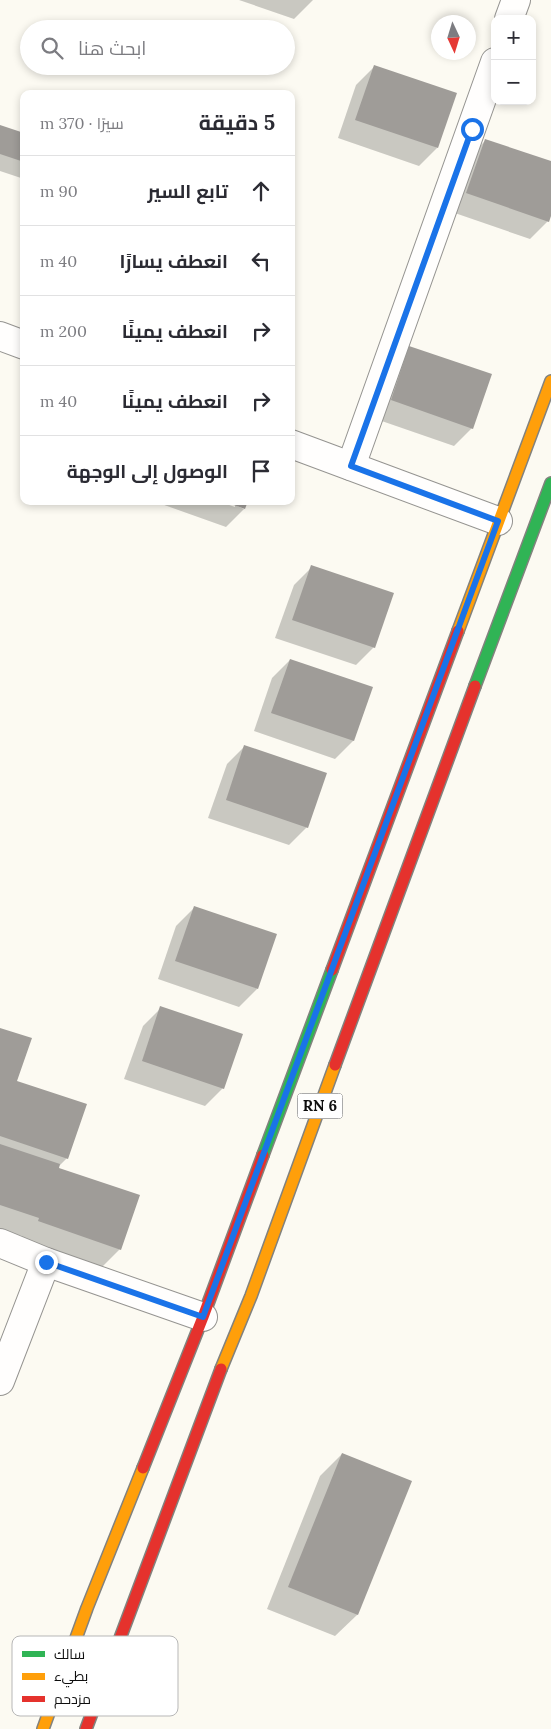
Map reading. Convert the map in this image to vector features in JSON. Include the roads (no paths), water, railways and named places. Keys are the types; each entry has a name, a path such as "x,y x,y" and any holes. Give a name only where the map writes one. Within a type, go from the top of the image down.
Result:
{"main road":[{"name":"RN 6","path":"77,1636 203,1317 551,381"},
{"name":"RN 6","path":"121,1636 209,1398 251,1296 397,895 551,483"},
{"name":"RN 6","path":"43,1729 48,1716"},
{"name":"RN 6","path":"86,1729 91,1716"}],"street":[{"path":"510,15 516,0"},
{"path":"351,466 491,74"},
{"path":"0,336 20,344"},
{"path":"295,445 498,521"},
{"path":"0,1243 46,1262 203,1317"},
{"path":"0,1381 46,1262"}]}
